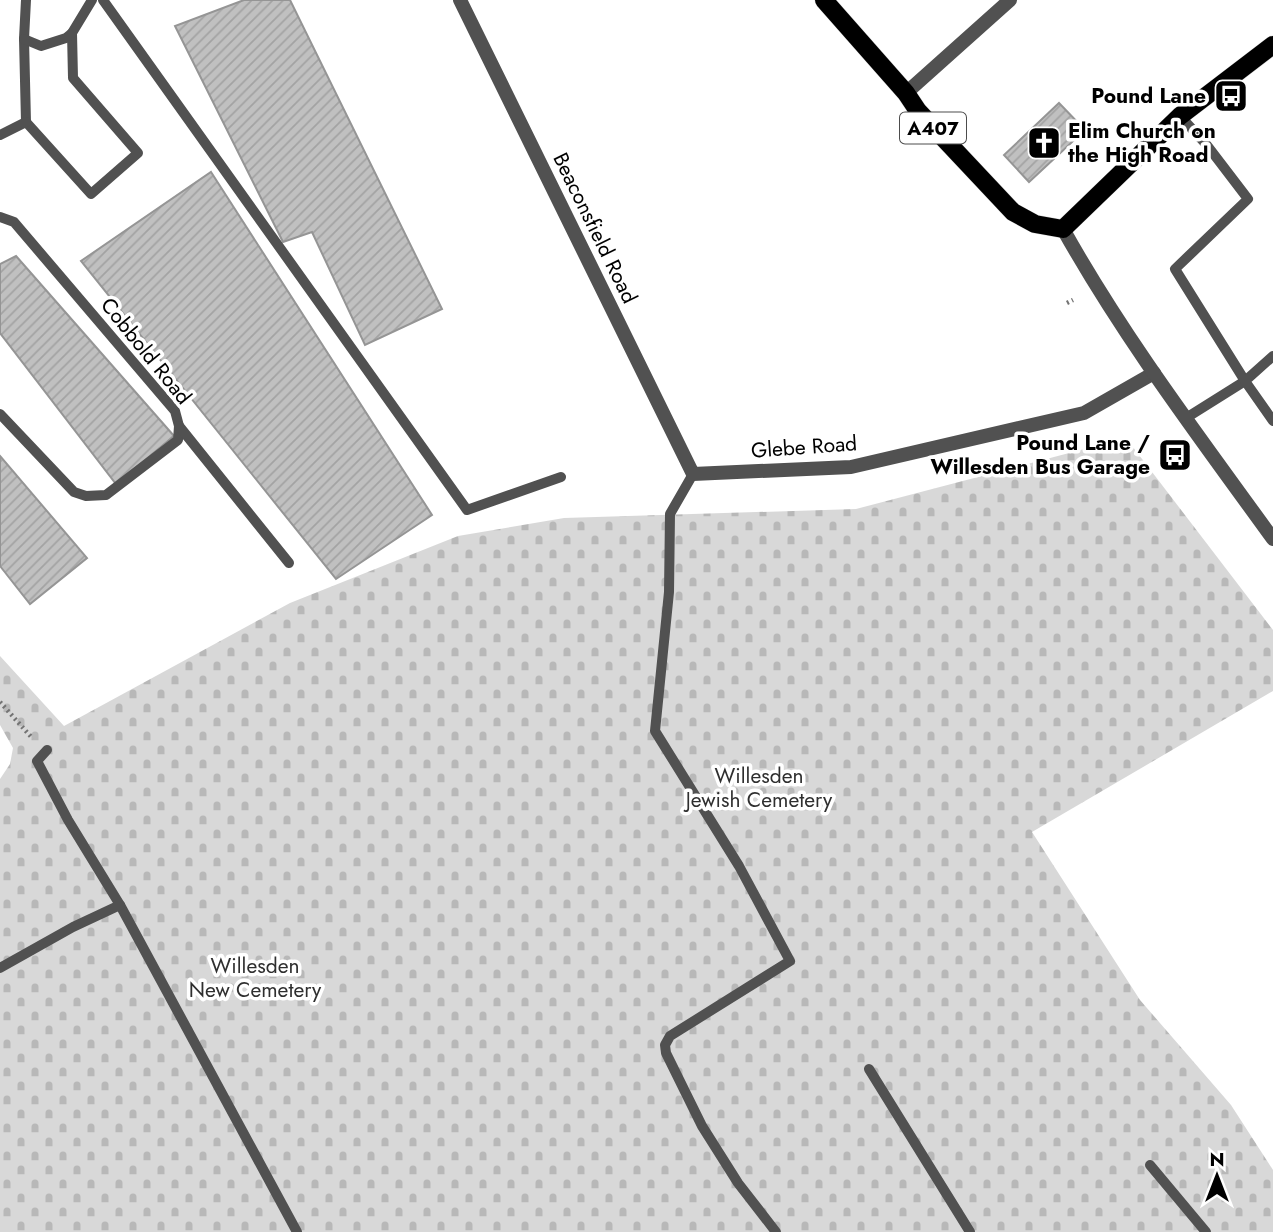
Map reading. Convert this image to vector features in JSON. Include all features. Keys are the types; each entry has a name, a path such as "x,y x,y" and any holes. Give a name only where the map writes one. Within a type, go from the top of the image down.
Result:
{"main road":[{"name":"A407","path":"824,0 906,93 918,111 1013,212 1035,224 1063,229"},
{"path":"1063,229 1180,116 1273,45"}],"street":[{"name":"Beaconsfield Road","path":"460,0 693,474"},
{"path":"906,93 1010,0"},
{"path":"1063,229 1095,286 1185,418 1273,539"},
{"name":"Glebe Road","path":"693,474 851,467 1084,412 1154,373"}],"lane":[{"path":"26,0 26,122 91,194 138,153 73,78 72,33"},
{"path":"24,39 41,46 66,38 72,33 92,0"},
{"path":"103,0 467,510 561,477"},
{"path":"1180,116 1206,144 1248,199 1175,268 1273,421"},
{"path":"0,135 26,122"},
{"name":"Cobbold Road","path":"0,217 14,222 175,411 179,426 178,440 106,495 86,496 74,492 0,414"},
{"path":"1185,418 1245,381 1273,356"},
{"path":"179,426 289,563"},
{"path":"693,474 670,514 669,592 655,731 739,866 790,961 670,1036 665,1045 666,1053 702,1126 738,1183 776,1232"},
{"path":"46,752 37,761 68,820 120,905 297,1232"},
{"path":"0,968 73,927 120,905"},
{"path":"869,1069 970,1232"},
{"path":"1150,1165 1206,1232"}],"path":[{"path":"0,702 46,752"}],"green space":[{"name":"Willesden Jewish Cemetery","path":"1126,438 1273,630 1273,691 1032,832 1140,1000 1231,1105 1273,1170 1273,1232 0,1232 0,779 10,764 13,748 0,725 0,656 64,726 290,603 458,536 564,518 856,509"}],"building":[{"path":"244,0 290,0 442,309 365,345 312,232 283,242 175,26"},
{"name":"Elim Church on the High Road","path":"1059,103 1085,130 1029,182 1004,155"},
{"path":"211,172 432,515 336,579 81,261"},
{"path":"16,256 174,436 116,484 0,333 0,264"},
{"path":"0,456 87,558 30,604 0,566"}],"place":[{"name":"Pound Lane","path":"1231,96"},
{"name":"Elim Church on the High Road","path":"1044,143"},
{"name":"Pound Lane / Willesden Bus Garage","path":"1175,455"}],"park label":[{"name":"Willesden New Cemetery","path":"255,978"}]}
